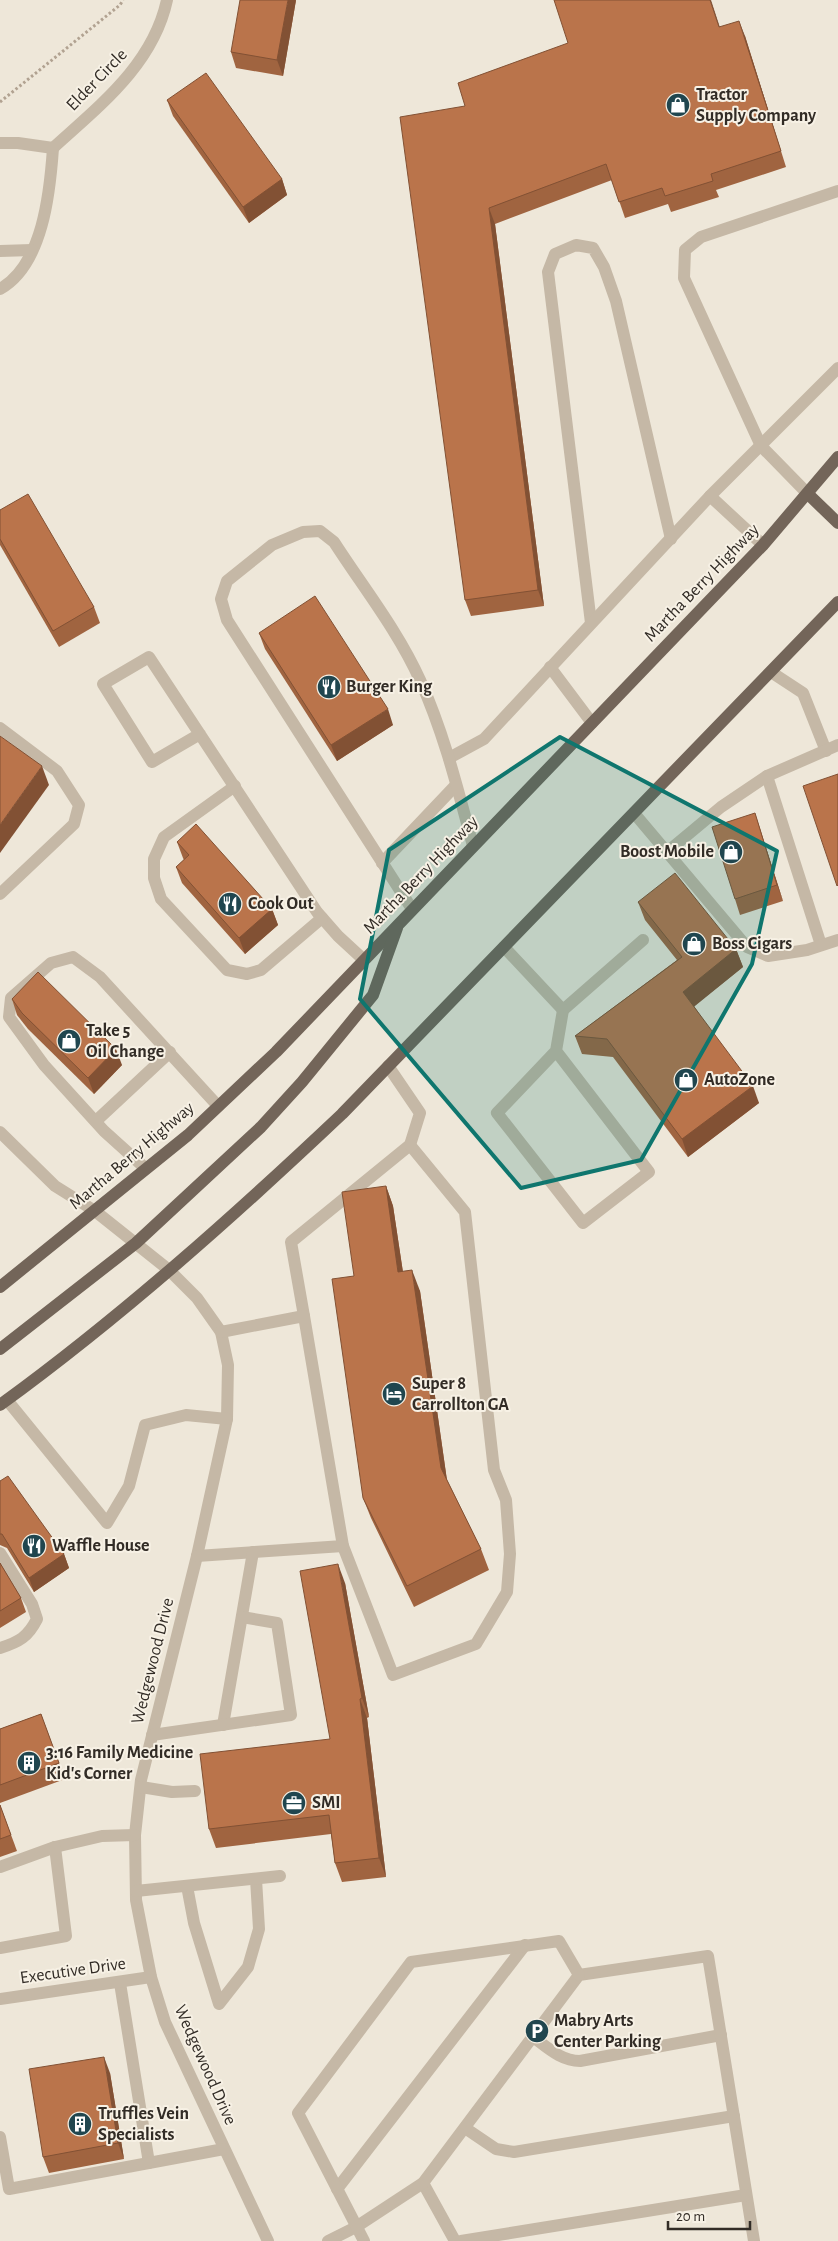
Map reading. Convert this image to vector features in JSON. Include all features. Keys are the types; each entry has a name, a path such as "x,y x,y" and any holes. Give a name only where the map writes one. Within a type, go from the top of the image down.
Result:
{"main road":[{"name":"Martha Berry Highway","path":"0,1287 188,1135 276,1052 763,545 838,457"},
{"path":"808,494 838,523"},
{"path":"4,1402 169,1270 286,1166 388,1066 838,602"},
{"path":"0,1348 136,1243 261,1127 308,1075 373,995 398,924"}],"street":[{"name":"Elder Circle","path":"53,148 115,92 145,55 164,13 167,0"},
{"path":"0,143 18,143 53,148 47,206 32,250 23,268 12,283 0,289"},
{"path":"808,494 761,446 684,278 685,250 701,238 838,191"},
{"path":"592,623 548,272 555,254 576,245 593,248 604,268 616,301 671,539"},
{"path":"0,251 32,250"},
{"path":"449,758 484,740 710,496 838,368"},
{"path":"710,496 763,545"},
{"path":"412,909 227,620 221,599 227,581 272,545 303,532 320,531 334,542 394,635 419,679 442,734 473,846"},
{"path":"200,734 152,762 103,684 149,657 322,918 364,960"},
{"path":"550,668 592,723"},
{"path":"771,672 803,693 826,751"},
{"path":"0,728 57,771 79,805 74,824 0,894"},
{"path":"667,852 721,807 767,776 838,746"},
{"path":"767,776 821,945"},
{"path":"382,862 456,785"},
{"path":"235,786 164,837 154,859 154,878 161,899 227,970 247,974 261,970 322,918"},
{"path":"634,813 747,947 768,956 838,940"},
{"path":"556,1051 649,1172 583,1223 497,1112 556,1051 563,1010 643,940"},
{"path":"504,946 563,1010"},
{"path":"146,1168 96,1121 44,1065 9,1017 11,998 50,963 73,957 100,977 218,1106"},
{"path":"96,1121 170,1052"},
{"path":"388,1066 420,1113 410,1145 291,1242 343,1546 393,1674 476,1644 507,1592 510,1554 506,1500 494,1470 465,1212 410,1145"},
{"name":"Wedgewood Drive","path":"0,1132 55,1186 95,1211 169,1270 197,1298 221,1332 228,1365 228,1419 197,1556 140,1788 135,1835 136,1892 151,1977 165,2022 268,2241"},
{"path":"221,1332 304,1316"},
{"path":"4,1402 107,1523 129,1486 145,1425 186,1415 228,1419"},
{"path":"197,1556 343,1546"},
{"path":"223,1725 253,1552"},
{"path":"0,1553 32,1604 38,1619 30,1633 14,1644 0,1648"},
{"path":"152,1735 291,1715 277,1623 242,1617"},
{"path":"140,1788 172,1792 195,1791"},
{"path":"0,1867 54,1847 102,1836 135,1835"},
{"path":"0,1948 66,1936 54,1847"},
{"path":"136,1892 280,1876"},
{"path":"188,1886 194,1923 219,2004 248,1967 251,1958 259,1929 256,1879"},
{"path":"364,2241 298,2113 411,1962 559,1941 579,1975"},
{"path":"337,2190 525,1945"},
{"path":"328,2241 356,2227 423,2183 579,1975 708,1956 754,2241"},
{"name":"Executive Drive","path":"0,1999 151,1977"},
{"path":"120,1982 149,2162"},
{"path":"533,2037 559,2056 570,2061 580,2062 721,2035"},
{"path":"465,2128 496,2149 514,2152 734,2116"},
{"path":"0,2137 10,2189 224,2149"},
{"path":"423,2183 455,2241"},
{"path":"461,2241 746,2195"}],"path":[{"path":"0,102 120,5 123,0"}],"highlighted area":[{"path":"560,737 777,851 752,964 641,1160 521,1188 360,999 389,850"}],"building":[{"path":"240,0 288,0 277,60 231,52"},
{"path":"554,0 710,0 719,27 739,21 781,151 711,174 713,181 665,196 662,188 619,202 606,164 489,208 538,590 465,600 400,117 465,106 458,83 568,43"},
{"path":"206,73 282,179 243,207 167,100"},
{"path":"28,494 94,607 53,631 0,539 0,510"},
{"name":"Burger King","path":"315,596 388,709 331,745 259,633"},
{"path":"0,736 42,766 0,825"},
{"path":"838,774 838,885 837,886 803,786"},
{"path":"755,813 777,885 735,899 712,827"},
{"name":"Cook Out","path":"196,824 272,909 239,938 176,867 189,855 177,842"},
{"path":"675,873 736,949 683,992 753,1086 682,1139 607,1039 575,1036 682,957 638,902"},
{"name":"Take 5 Oil Change","path":"38,972 116,1049 88,1078 22,1013 12,999"},
{"name":"Super 8 Carrollton GA","path":"386,1186 398,1272 412,1270 441,1468 481,1549 407,1586 363,1498 332,1279 354,1276 342,1192"},
{"name":"Waffle House","path":"8,1476 64,1554 29,1578 2,1534 0,1534 0,1481"},
{"path":"0,1563 21,1598 0,1611"},
{"path":"338,1564 362,1698 360,1699 379,1858 335,1863 329,1815 209,1829 200,1754 330,1739 300,1571"},
{"name":"3:16 Family Medicine Kid's Corner","path":"41,1714 59,1763 0,1785 0,1729"},
{"path":"0,1805 11,1835 0,1839"},
{"name":"Truffles Vein Specialists","path":"104,2057 118,2143 43,2157 29,2069"}],"place":[{"name":"Tractor Supply Company","path":"678,105"},
{"name":"Burger King","path":"329,687"},
{"name":"Boost Mobile","path":"731,852"},
{"name":"Cook Out","path":"230,904"},
{"name":"Boss Cigars","path":"694,944"},
{"name":"Take 5 Oil Change","path":"69,1041"},
{"name":"AutoZone","path":"686,1080"},
{"name":"Super 8 Carrollton GA","path":"394,1394"},
{"name":"Waffle House","path":"34,1546"},
{"name":"3:16 Family Medicine Kid's Corner","path":"29,1763"},
{"name":"SMI","path":"294,1803"},
{"name":"Mabry Arts Center Parking","path":"537,2031"},
{"name":"Truffles Vein Specialists","path":"80,2124"}]}
